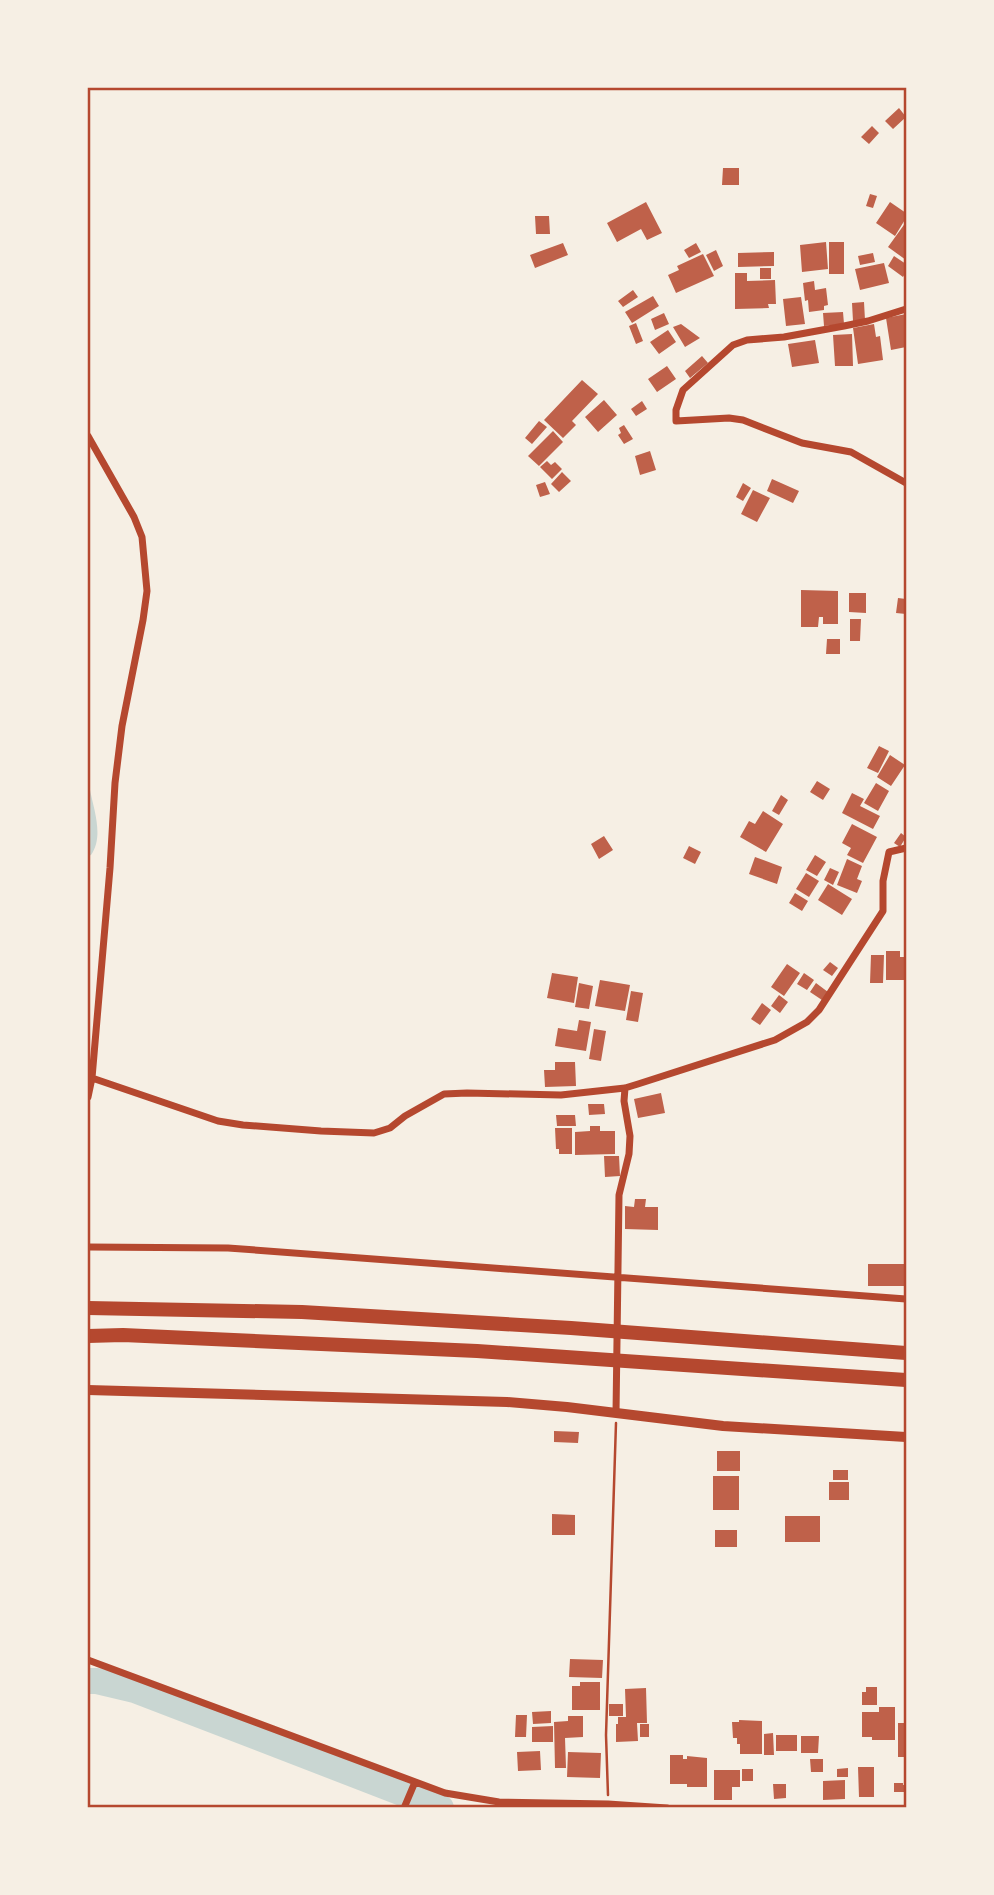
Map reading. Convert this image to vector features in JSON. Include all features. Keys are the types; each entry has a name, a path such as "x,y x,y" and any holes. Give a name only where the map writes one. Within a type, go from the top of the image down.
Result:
{"highway":[{"path":"88,1308 302,1312 571,1328 906,1353"},
{"path":"88,1336 123,1335 477,1351 906,1380"}],"main road":[{"path":"88,1390 454,1399 567,1407 723,1426 906,1437"}],"street":[{"path":"906,309 856,324 785,337 747,340 733,345 683,390 676,410 676,421 729,418 743,420 802,443 851,452 906,483"},
{"path":"88,436 134,517 142,537 147,591 114,783 110,868 92,1078 88,1097"},
{"path":"92,1078 218,1121 374,1133 390,1128 405,1116 444,1094 561,1095 625,1088 775,1040 807,1022 819,1010 883,911 883,881 889,852 906,848"},
{"path":"616,1413 619,1195 629,1154 630,1136 624,1101 625,1088"},
{"path":"88,1247 228,1248 906,1299"},
{"path":"88,1660 298,1737 413,1785 499,1802 667,1808"},
{"path":"404,1807 413,1785"}],"path":[{"path":"608,1804 607,1722 616,1413"}],"shaded area":[{"path":"88,756 89,786 96,815 97,840 95,848 88,856"}],"building":[{"path":"899,108 906,117 893,129 885,121"},
{"path":"872,126 879,133 869,144 861,137"},
{"path":"723,168 739,168 739,185 722,185"},
{"path":"870,194 877,196 873,208 866,206"},
{"path":"646,202 662,233 647,240 641,229 617,242 607,223"},
{"path":"890,202 906,213 906,218 895,236 876,223"},
{"path":"535,216 549,216 550,234 536,234"},
{"path":"906,222 906,260 888,247"},
{"path":"826,242 828,269 802,272 800,245"},
{"path":"829,242 844,242 844,274 829,274"},
{"path":"563,243 568,255 535,268 530,255"},
{"path":"696,243 701,252 689,258 684,250"},
{"path":"716,250 723,266 714,271 706,255"},
{"path":"774,252 774,266 738,267 738,253"},
{"path":"873,253 875,262 860,265 858,256"},
{"path":"703,254 714,276 676,293 668,275 679,270 677,266"},
{"path":"894,256 906,264 903,277 888,266"},
{"path":"884,263 889,283 860,290 855,269"},
{"path":"760,268 771,268 771,279 760,279"},
{"path":"735,273 747,273 747,281 775,280 776,304 768,304 769,308 735,309"},
{"path":"814,281 815,290 826,288 828,305 824,306 824,310 809,312 803,283"},
{"path":"633,290 638,297 623,307 618,301"},
{"path":"653,296 659,306 632,323 625,312"},
{"path":"801,297 805,324 786,326 783,299"},
{"path":"864,302 865,320 853,321 852,303"},
{"path":"843,312 844,324 824,326 823,313"},
{"path":"664,313 669,324 655,330 651,319"},
{"path":"906,314 906,347 891,350 886,318"},
{"path":"636,323 643,341 636,344 629,326"},
{"path":"681,324 700,338 685,347 673,327"},
{"path":"874,324 876,337 880,336 883,360 858,364 853,328"},
{"path":"668,330 676,342 659,354 650,342"},
{"path":"852,334 853,366 835,366 833,335"},
{"path":"815,340 819,363 792,367 788,344"},
{"path":"702,356 708,363 690,378 685,371"},
{"path":"667,366 676,379 657,392 648,379"},
{"path":"582,380 598,394 572,421 576,425 563,438 544,420"},
{"path":"604,400 617,415 598,432 585,417"},
{"path":"642,401 647,409 636,416 631,409"},
{"path":"539,421 547,427 532,444 525,438"},
{"path":"624,425 633,439 624,444 618,435 621,433 619,428"},
{"path":"553,431 563,442 539,466 528,456"},
{"path":"650,451 656,470 640,475 635,456"},
{"path":"547,461 551,465 555,462 562,469 552,479 540,467"},
{"path":"562,472 571,481 559,492 551,484"},
{"path":"772,479 799,491 793,503 767,491"},
{"path":"545,482 550,494 540,497 536,485"},
{"path":"743,483 751,488 743,501 736,497"},
{"path":"753,490 770,498 757,522 741,514"},
{"path":"801,590 838,591 838,624 823,624 823,617 819,617 818,627 801,627"},
{"path":"849,593 866,593 866,613 849,612"},
{"path":"898,598 906,599 906,614 896,613"},
{"path":"850,619 861,619 860,641 850,641"},
{"path":"827,639 840,639 840,654 826,654"},
{"path":"879,746 889,751 878,773 867,768"},
{"path":"890,755 905,765 891,786 877,777"},
{"path":"817,781 830,789 823,800 810,792"},
{"path":"876,783 889,791 878,811 864,803"},
{"path":"852,793 864,799 860,806 880,816 873,829 842,813"},
{"path":"781,795 788,800 779,815 772,811"},
{"path":"763,811 783,824 766,852 740,837 749,821 755,824"},
{"path":"852,824 877,837 863,863 847,855 851,848 842,843"},
{"path":"901,833 906,837 900,847 894,843"},
{"path":"604,836 613,850 599,859 591,844"},
{"path":"689,846 701,852 695,864 683,858"},
{"path":"815,855 826,862 817,876 806,870"},
{"path":"755,857 782,867 777,884 749,874"},
{"path":"847,859 862,866 857,879 862,881 857,893 837,885"},
{"path":"830,868 839,872 833,885 824,880"},
{"path":"806,873 819,881 809,897 796,889"},
{"path":"828,884 852,899 842,915 818,900"},
{"path":"795,893 808,901 802,911 789,903"},
{"path":"886,951 900,951 900,957 906,957 906,980 886,980"},
{"path":"871,955 884,955 883,983 870,983"},
{"path":"830,962 838,968 832,976 823,970"},
{"path":"787,964 800,973 784,996 771,987"},
{"path":"552,973 578,977 574,1003 547,998"},
{"path":"804,973 814,980 807,990 797,984"},
{"path":"600,980 630,985 625,1011 595,1006"},
{"path":"579,983 593,986 589,1009 575,1007"},
{"path":"816,983 828,992 822,1000 810,992"},
{"path":"631,991 643,993 638,1022 626,1020"},
{"path":"779,995 788,1002 780,1013 771,1006"},
{"path":"762,1003 771,1010 760,1025 751,1019"},
{"path":"579,1020 591,1022 586,1051 555,1046 558,1028 577,1031"},
{"path":"594,1029 606,1031 601,1061 589,1059"},
{"path":"555,1062 575,1062 576,1086 545,1087 544,1070 555,1070"},
{"path":"661,1093 665,1113 638,1118 634,1099"},
{"path":"588,1104 604,1104 605,1114 589,1115"},
{"path":"556,1115 575,1115 576,1126 557,1126"},
{"path":"590,1126 600,1126 600,1131 615,1131 615,1154 575,1155 575,1132 590,1131"},
{"path":"555,1128 572,1128 572,1154 559,1154 559,1149 556,1149"},
{"path":"604,1156 619,1156 620,1176 605,1177"},
{"path":"635,1199 646,1199 645,1207 658,1207 658,1230 625,1229 625,1206 634,1207"},
{"path":"868,1264 906,1264 906,1286 868,1286"},
{"path":"554,1431 579,1432 578,1443 554,1442"},
{"path":"717,1451 740,1451 740,1471 717,1471"},
{"path":"833,1470 848,1470 848,1480 833,1480"},
{"path":"713,1476 739,1476 739,1510 713,1510"},
{"path":"829,1482 849,1482 849,1500 829,1500"},
{"path":"552,1514 575,1515 575,1535 552,1535"},
{"path":"785,1516 820,1516 820,1542 785,1542"},
{"path":"715,1530 737,1530 737,1547 715,1547"},
{"path":"570,1659 603,1660 602,1678 569,1677"},
{"path":"580,1682 600,1682 600,1710 572,1710 572,1686 580,1686"},
{"path":"866,1687 877,1687 877,1705 862,1705 862,1692 866,1692"},
{"path":"646,1688 647,1723 637,1723 638,1741 616,1742 618,1717 626,1717 625,1689"},
{"path":"609,1704 623,1704 623,1716 609,1716"},
{"path":"879,1707 895,1707 895,1740 862,1737 862,1712 879,1712"},
{"path":"551,1711 551,1723 533,1724 532,1712"},
{"path":"516,1715 527,1715 526,1737 515,1737"},
{"path":"568,1716 583,1716 583,1737 565,1738 566,1768 555,1768 554,1722 568,1721"},
{"path":"762,1721 762,1754 740,1754 740,1744 737,1744 737,1738 733,1738 732,1722"},
{"path":"898,1723 906,1723 906,1757 898,1757"},
{"path":"640,1724 649,1724 649,1737 640,1737"},
{"path":"553,1726 553,1742 532,1742 532,1727"},
{"path":"773,1733 774,1755 764,1755 764,1734"},
{"path":"776,1735 797,1735 797,1751 776,1751"},
{"path":"801,1736 819,1736 818,1753 801,1753"},
{"path":"540,1751 541,1770 518,1771 517,1752"},
{"path":"568,1752 601,1753 600,1778 567,1777"},
{"path":"670,1755 683,1755 683,1759 687,1759 687,1756 707,1758 707,1787 670,1784"},
{"path":"810,1759 823,1759 823,1772 811,1772"},
{"path":"858,1767 874,1767 874,1797 859,1797"},
{"path":"848,1768 848,1777 837,1777 837,1769"},
{"path":"742,1769 753,1769 753,1781 742,1781"},
{"path":"714,1770 740,1770 740,1787 732,1787 732,1800 714,1800"},
{"path":"845,1780 845,1799 823,1800 823,1781"},
{"path":"894,1783 906,1785 906,1792 894,1792"},
{"path":"773,1784 786,1784 786,1798 774,1799"}],"waterway":[{"path":"88,1681 135,1690 441,1808"}]}
